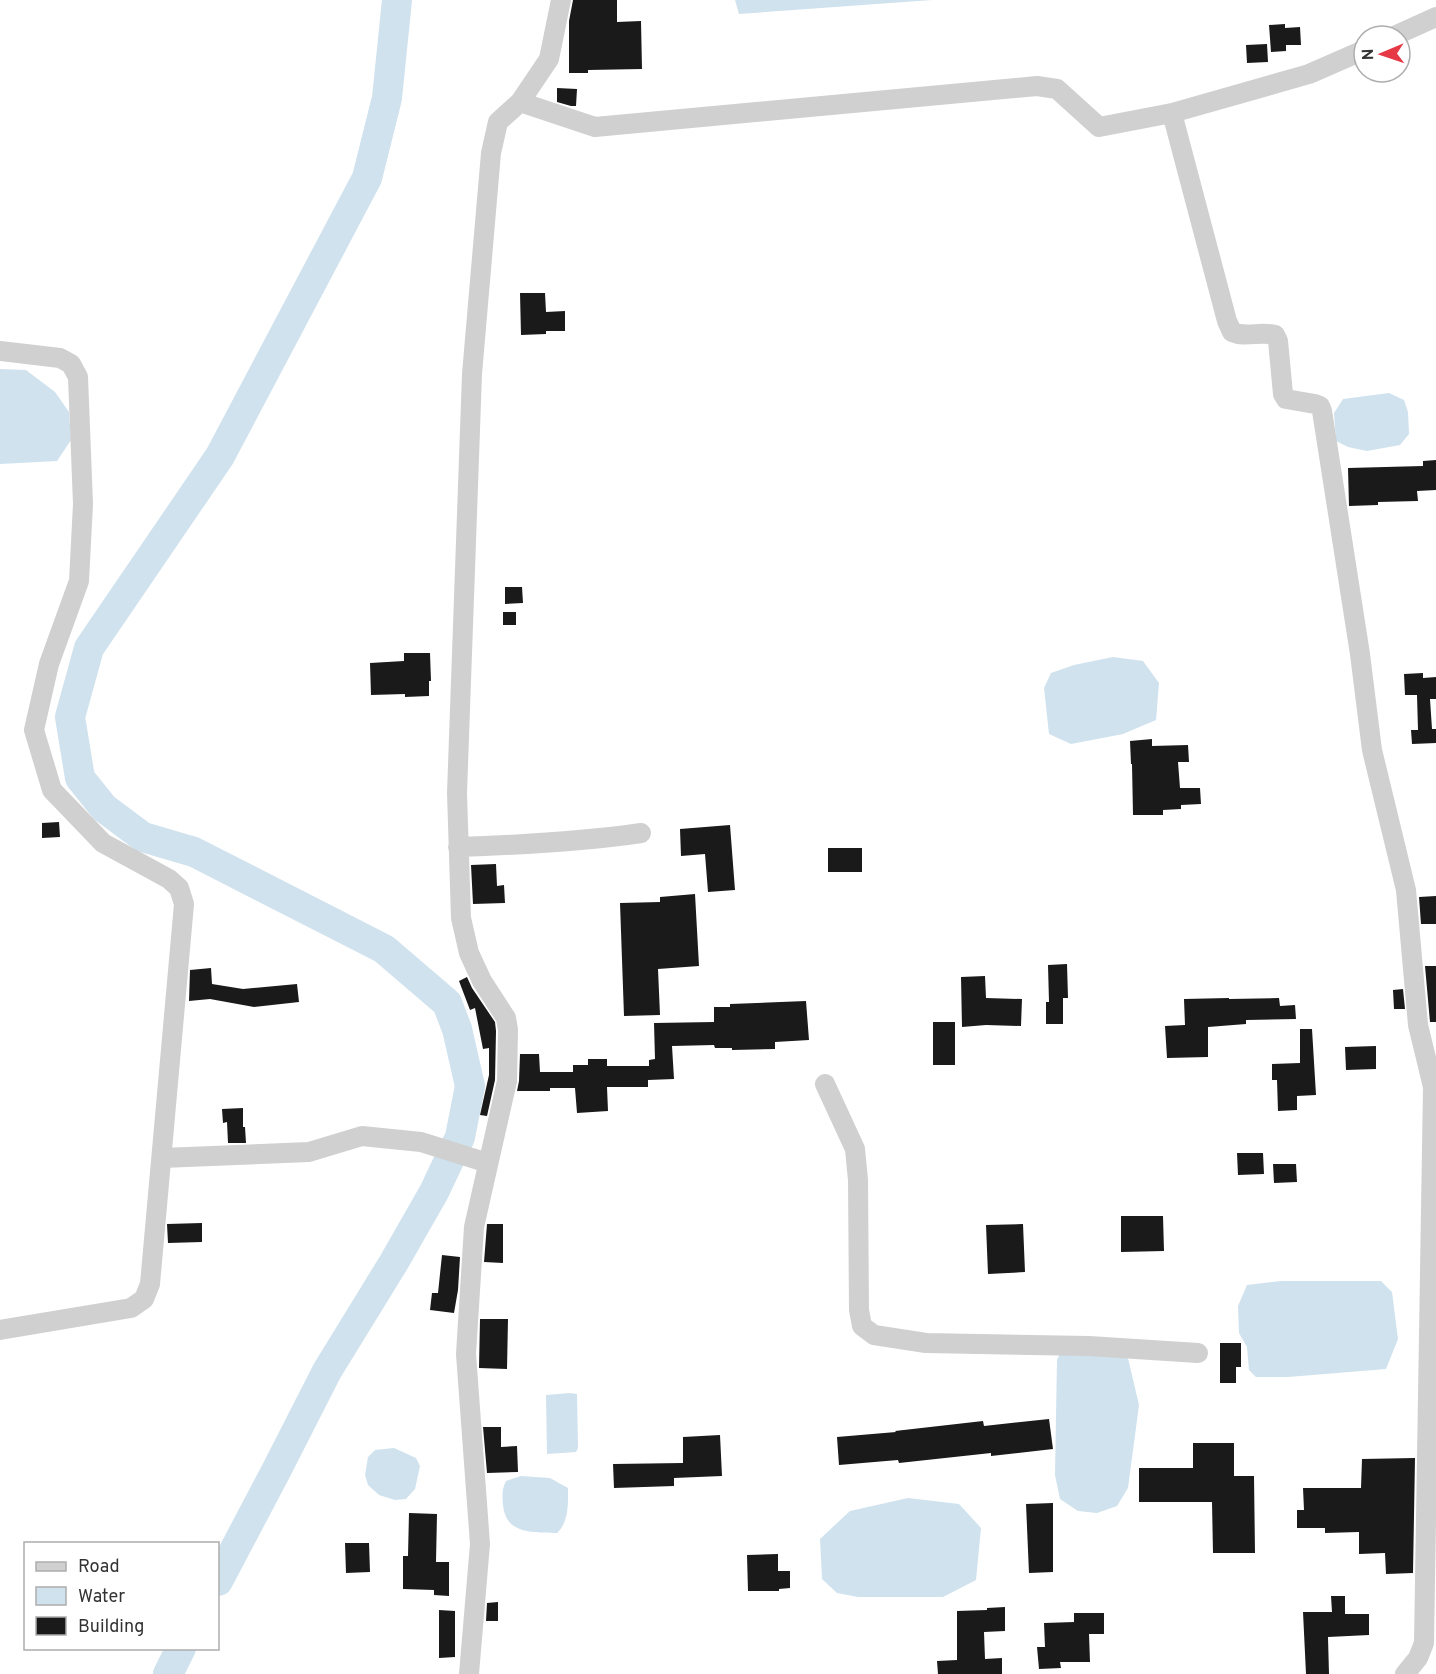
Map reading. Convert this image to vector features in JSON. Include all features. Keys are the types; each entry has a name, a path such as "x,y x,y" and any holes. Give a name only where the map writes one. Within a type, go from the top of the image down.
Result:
{"street":[{"path":"469,1674 480,1544 466,1354 474,1227 484,1161 507,1081 508,1030 506,1018 482,981 469,953 461,918 457,793 473,363 491,153 498,122 520,102 549,59 561,0"},
{"path":"1412,28 1436,17"},
{"path":"520,102 595,127 1037,86 1057,89 1099,128 1172,113 1309,74 1352,55"},
{"path":"1172,113 1227,321 1232,332 1240,336 1275,335 1278,341 1283,394 1286,399 1315,404 1320,406 1322,411 1360,654 1372,750 1406,890 1418,1025 1433,1087 1424,1643 1418,1658 1405,1674"},
{"path":"0,351 60,358 71,364 78,377 83,504 79,581 49,664 33,730 52,790 103,843 169,879 179,888 184,904 150,1284 144,1299 131,1308 0,1330"},
{"path":"458,847 552,844 641,833"},
{"path":"825,1084 855,1149 858,1180 859,1310 862,1326 874,1335 926,1343 1089,1346 1198,1353"},
{"path":"162,1158 309,1152 362,1136 421,1142 484,1161"}],"water":[{"path":"735,0 932,0 739,14"},
{"path":"0,369 26,370 55,392 69,412 71,440 57,461 0,464"},
{"path":"1389,393 1404,400 1408,412 1409,434 1400,445 1367,451 1348,447 1336,441 1334,413 1343,399"},
{"path":"1113,657 1143,661 1159,683 1156,720 1123,734 1071,744 1049,734 1044,688 1051,673 1074,665"},
{"path":"1281,1281 1381,1281 1392,1292 1398,1339 1386,1369 1288,1377 1256,1377 1249,1370 1247,1347 1239,1333 1238,1306 1247,1285"},
{"path":"1060,1353 1127,1354 1139,1405 1128,1488 1117,1506 1097,1513 1078,1511 1060,1499 1055,1475 1057,1360"},
{"path":"577,1394 578,1448 576,1452 547,1454 546,1395"},
{"path":"394,1448 416,1458 420,1466 415,1489 406,1499 395,1500 379,1495 368,1485 365,1475 368,1457 375,1450"},
{"path":"521,1476 550,1478 568,1488 566,1518 557,1533 530,1532 515,1527 509,1522 503,1505 504,1487 506,1481"},
{"path":"908,1498 959,1504 981,1528 976,1580 943,1597 858,1597 837,1593 822,1579 820,1539 850,1511"}],"building":[{"path":"573,0 617,0 617,22 641,21 642,69 588,70 588,73 569,73 569,21"},
{"path":"1285,24 1285,28 1300,27 1301,45 1286,45 1286,51 1271,52 1269,25"},
{"path":"1267,44 1268,62 1247,63 1246,45"},
{"path":"557,88 577,89 576,106 557,102"},
{"path":"520,293 545,293 546,312 565,311 565,331 521,335"},
{"path":"1436,460 1436,490 1417,491 1418,501 1378,502 1378,505 1349,506 1348,468 1423,466 1423,461"},
{"path":"505,587 522,587 523,603 505,604"},
{"path":"503,612 516,612 516,625 503,625"},
{"path":"404,653 430,653 429,696 371,695 370,663 404,661"},
{"path":"1423,673 1423,678 1436,677 1436,699 1430,699 1432,729 1436,729 1436,743 1412,744 1411,730 1418,730 1417,695 1405,695 1404,674"},
{"path":"1152,739 1152,746 1188,745 1189,762 1178,762 1180,788 1200,788 1201,804 1181,805 1181,809 1163,810 1163,815 1133,815 1130,741"},
{"path":"59,822 60,837 42,838 42,823"},
{"path":"730,825 735,890 708,892 705,854 681,856 680,829"},
{"path":"828,848 862,848 862,872 828,872"},
{"path":"496,864 497,886 504,885 505,903 473,904 471,865"},
{"path":"695,894 699,966 658,969 660,1015 624,1016 620,903 660,902 660,897"},
{"path":"1436,896 1436,924 1421,924 1419,897"},
{"path":"1067,964 1068,998 1063,998 1063,1024 1046,1024 1046,1002 1049,1002 1048,965"},
{"path":"1425,966 1436,966 1436,1022 1430,1022"},
{"path":"211,968 212,984 243,989 297,984 299,1002 254,1007 210,999 189,1001 190,970"},
{"path":"985,976 986,998 1022,999 1021,1026 962,1027 961,977"},
{"path":"467,977 495,1022 495,1080 487,1116 480,1115 489,1075 489,1048 483,1049 475,1008 470,1010 459,981"},
{"path":"1403,989 1405,1009 1394,1009 1393,990"},
{"path":"1279,998 1280,1006 1295,1005 1296,1019 1246,1020 1246,1024 1208,1027 1208,1057 1167,1058 1165,1026 1185,1025 1184,999"},
{"path":"806,1001 809,1040 775,1042 775,1049 732,1050 732,1048 715,1048 714,1045 672,1046 674,1079 648,1080 648,1087 607,1087 608,1111 577,1113 575,1088 517,1091 520,1054 539,1054 540,1072 573,1072 573,1065 588,1065 588,1059 607,1059 607,1066 649,1066 649,1060 655,1059 654,1023 714,1022 714,1007 730,1007 730,1004"},
{"path":"933,1022 955,1022 955,1065 933,1065"},
{"path":"1300,1029 1312,1029 1316,1095 1297,1096 1297,1110 1278,1111 1277,1080 1272,1080 1272,1064 1300,1063"},
{"path":"1376,1046 1376,1069 1346,1070 1345,1047"},
{"path":"243,1108 246,1143 228,1143 227,1122 223,1123 222,1109"},
{"path":"1237,1153 1263,1153 1264,1174 1238,1175"},
{"path":"1273,1164 1296,1164 1297,1182 1274,1183"},
{"path":"1121,1216 1163,1216 1164,1251 1121,1252"},
{"path":"202,1223 202,1242 168,1243 167,1224"},
{"path":"487,1224 503,1224 503,1263 484,1262"},
{"path":"1023,1224 1025,1272 988,1274 986,1225"},
{"path":"442,1255 460,1257 454,1313 430,1310 432,1293 438,1293"},
{"path":"480,1319 508,1319 507,1369 479,1368"},
{"path":"1220,1343 1241,1343 1241,1367 1236,1367 1236,1383 1220,1383"},
{"path":"1049,1419 1053,1449 899,1463 898,1460 839,1465 837,1437 983,1421 984,1426"},
{"path":"483,1427 501,1427 501,1447 517,1446 518,1472 487,1473"},
{"path":"720,1435 722,1476 674,1478 674,1486 614,1488 613,1464 683,1463 683,1437"},
{"path":"1193,1443 1234,1443 1234,1476 1254,1476 1255,1553 1213,1553 1212,1502 1139,1502 1139,1468 1193,1468"},
{"path":"1415,1458 1413,1573 1386,1574 1385,1553 1359,1554 1359,1532 1325,1533 1325,1528 1297,1528 1297,1510 1304,1510 1303,1488 1361,1488 1362,1459"},
{"path":"1053,1503 1053,1572 1029,1573 1026,1504"},
{"path":"409,1513 437,1514 436,1562 449,1562 449,1596 434,1595 434,1590 403,1589 403,1556 408,1556"},
{"path":"345,1543 369,1543 370,1572 346,1573"},
{"path":"778,1554 778,1571 790,1571 790,1588 779,1589 779,1591 748,1591 747,1555"},
{"path":"1331,1596 1345,1596 1345,1614 1369,1614 1369,1635 1328,1637 1329,1674 1306,1674 1303,1612 1332,1612"},
{"path":"498,1602 498,1621 486,1621 487,1603"},
{"path":"1005,1607 1005,1631 984,1632 985,1659 1002,1658 1002,1674 938,1674 937,1661 957,1660 957,1611"},
{"path":"439,1610 455,1611 455,1657 439,1658"},
{"path":"1074,1613 1104,1613 1104,1634 1089,1634 1090,1662 1060,1662 1061,1668 1039,1669 1037,1647 1045,1647 1044,1623 1074,1622"}],"waterway":[{"path":"219,1579 327,1371 434,1192 460,1137 470,1086 457,1029 447,1003 384,949 194,852 143,837 104,808 80,778 70,717 89,648 220,456 367,178 387,98 397,0"},
{"path":"168,1674 180,1650"}]}
